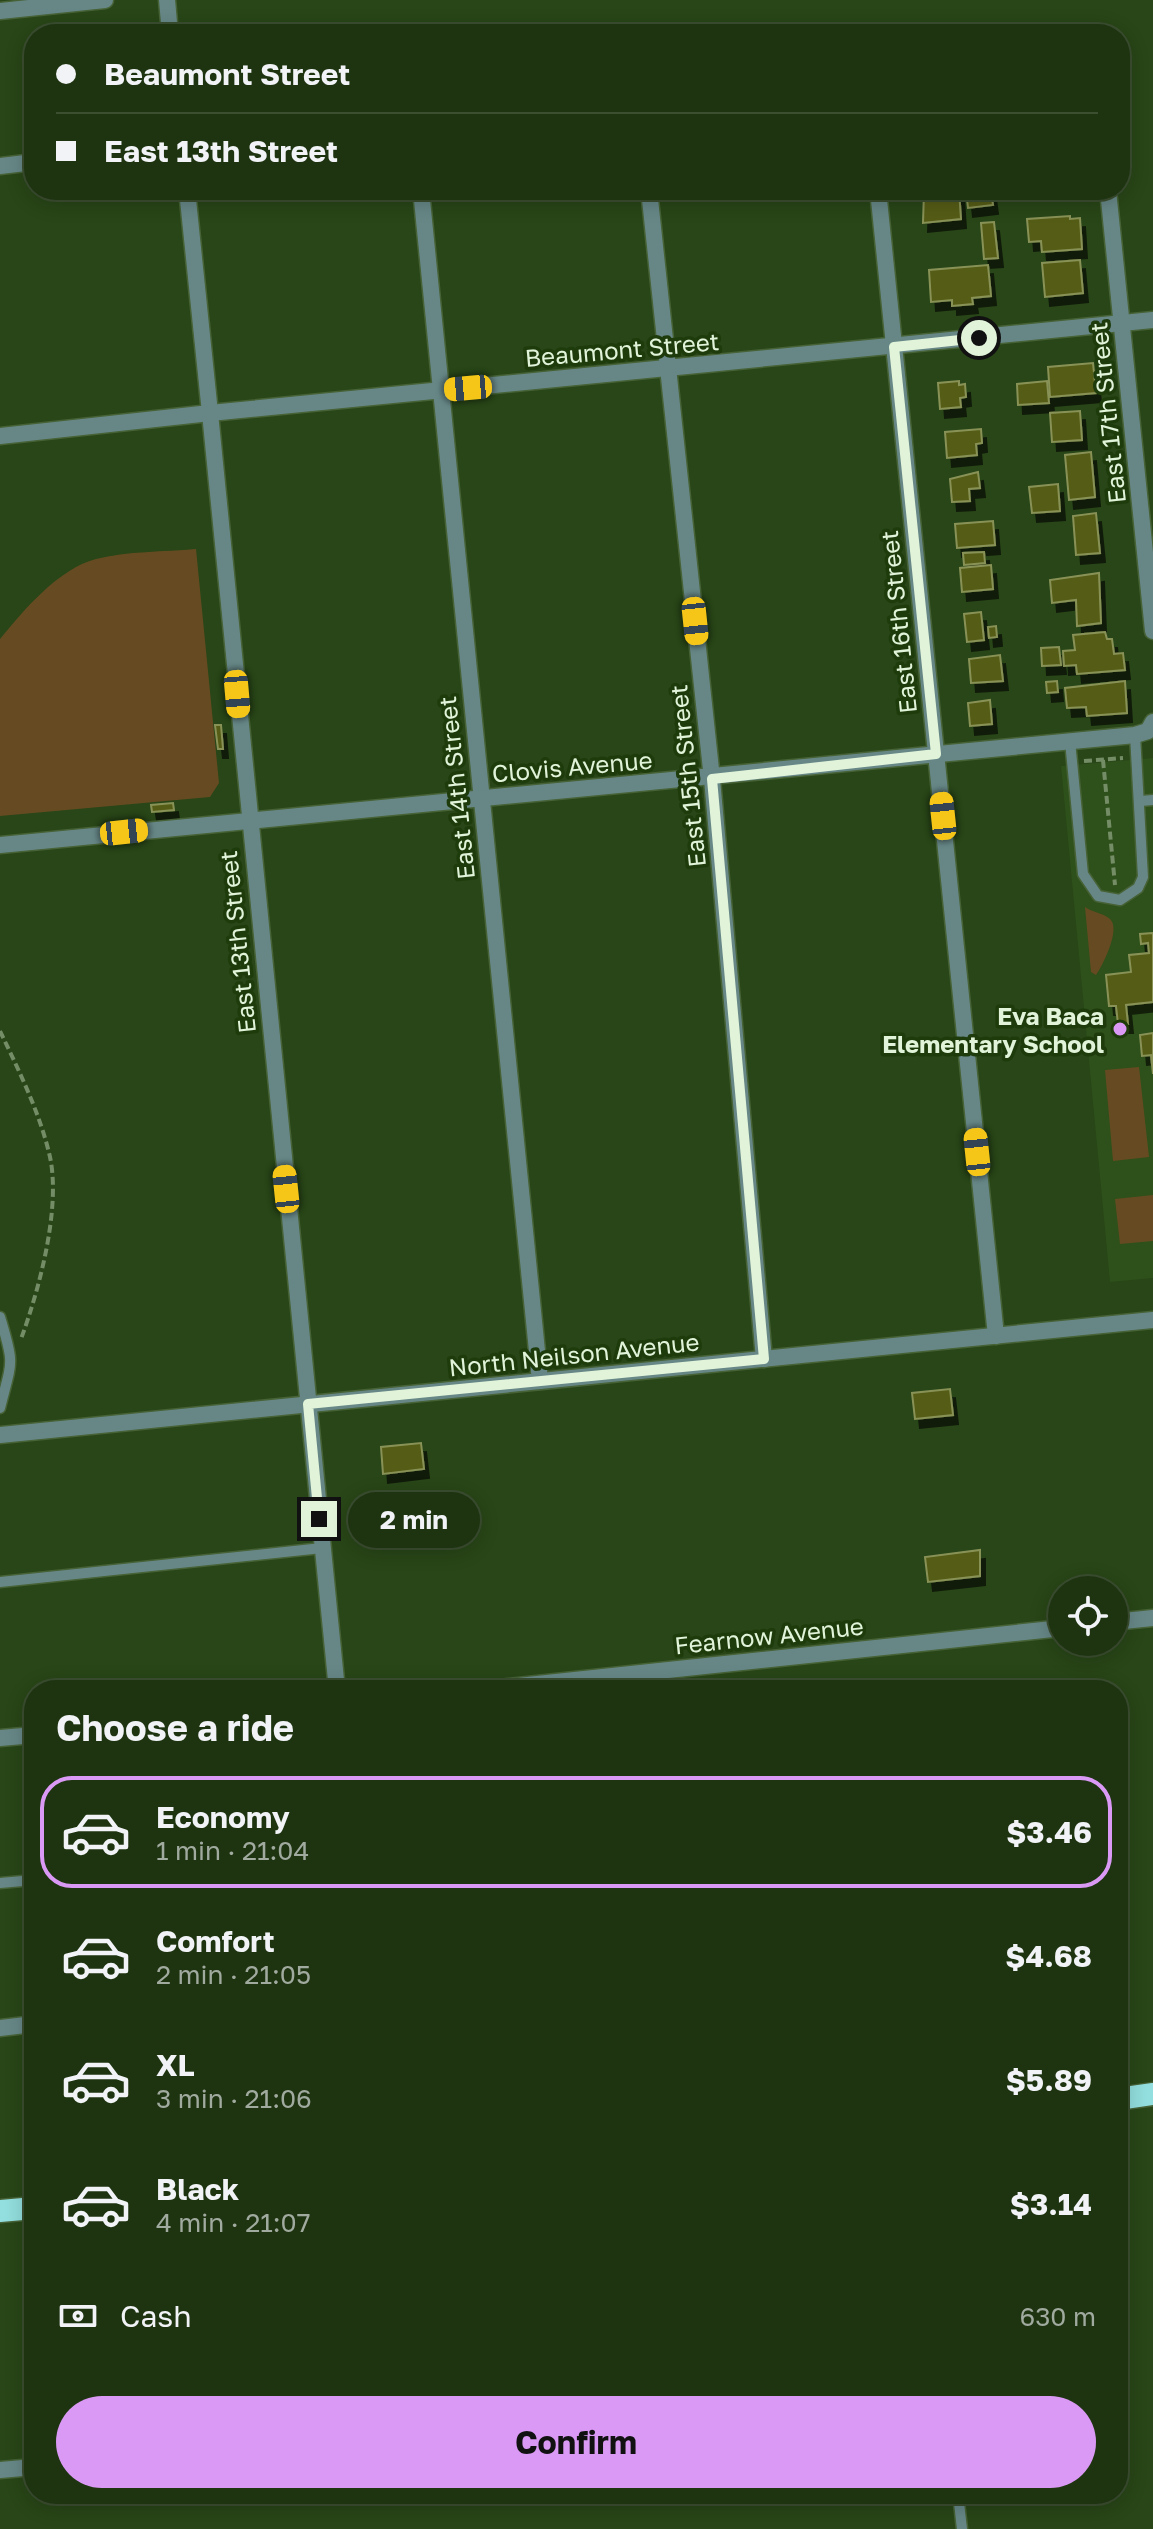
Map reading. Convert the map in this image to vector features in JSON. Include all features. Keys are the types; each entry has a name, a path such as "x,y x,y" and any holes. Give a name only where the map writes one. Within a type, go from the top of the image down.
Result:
{"highway":[{"path":"1128,2098 1153,2094"},
{"path":"0,2211 24,2209"}],"street":[{"path":"0,11 105,0"},
{"path":"167,0 169,24"},
{"path":"0,166 24,163"},
{"name":"East 13th Street","path":"188,200 336,1680"},
{"name":"East 14th Street","path":"422,200 540,1381"},
{"name":"East 15th Street","path":"650,200 712,779 764,1359"},
{"name":"East 16th Street","path":"879,200 996,1336"},
{"name":"East 17th Street","path":"1109,200 1153,631"},
{"name":"Beaumont Street","path":"0,436 1153,320"},
{"name":"Clovis Avenue","path":"0,845 249,819 712,779 1070,741 1145,729"},
{"name":"North Neilson Avenue","path":"0,1435 1153,1320"},
{"path":"1128,1621 1153,1618"},
{"name":"Fearnow Avenue","path":"575,1680 1048,1629"},
{"path":"0,1738 24,1736"},
{"path":"0,2028 24,2025"},
{"path":"0,2470 24,2468"}],"lane":[{"path":"1070,741 1083,874 1098,896 1116,900 1131,895 1143,877 1137,756 1145,729"},
{"path":"1140,801 1153,800"},
{"path":"0,1317 12,1364 0,1408"},
{"path":"0,1582 322,1548"},
{"path":"0,1883 24,1881"},
{"path":"959,2504 962,2529"}],"path":[{"path":"1073,762 1137,756"},
{"path":"1103,760 1116,900"},
{"path":"0,1031 22,1077 52,1173 42,1267 12,1364"}],"shaded area":[{"path":"196,549 219,783 210,797 0,816 0,639 55,581 82,564 120,554"},
{"name":"Eva Baca Elementary School","path":"1153,758 1153,1278 1110,1282 1061,766"},
{"path":"1085,907 1107,917 1113,924 1110,947 1096,975 1091,972"},
{"path":"1139,1067 1149,1157 1113,1161 1105,1070"},
{"path":"1153,1195 1153,1241 1120,1244 1115,1199"}],"building":[{"path":"924,200 960,200 961,219 923,223"},
{"path":"967,200 992,200 993,205 968,208"},
{"path":"1070,216 1070,219 1080,218 1082,249 1042,252 1041,241 1029,242 1027,219"},
{"path":"994,222 998,258 984,259 981,223"},
{"path":"1080,260 1083,293 1045,297 1042,263"},
{"path":"988,265 991,296 972,298 973,304 952,306 952,300 931,302 929,270"},
{"path":"1093,363 1096,393 1050,397 1048,367"},
{"path":"959,381 959,385 965,384 966,397 960,398 961,407 940,409 938,383"},
{"path":"1047,381 1049,403 1018,405 1017,384"},
{"path":"1080,411 1082,440 1052,442 1050,413"},
{"path":"981,429 982,443 976,444 977,455 947,458 945,432"},
{"path":"1091,452 1095,497 1069,500 1065,455"},
{"path":"978,472 980,488 969,489 970,501 952,502 950,479"},
{"path":"1058,484 1060,511 1032,513 1029,487"},
{"path":"1096,513 1100,553 1076,555 1073,516"},
{"path":"993,521 995,545 957,548 955,524"},
{"path":"984,552 985,563 964,565 963,553"},
{"path":"991,565 993,589 962,592 960,568"},
{"path":"1099,573 1101,623 1077,626 1076,600 1052,603 1050,580"},
{"path":"981,612 984,640 967,642 964,614"},
{"path":"996,626 997,637 989,638 988,627"},
{"path":"1105,632 1107,639 1112,639 1114,654 1123,653 1125,670 1077,674 1076,665 1064,666 1063,651 1075,650 1073,635"},
{"path":"1059,647 1061,665 1042,666 1041,648"},
{"path":"1000,655 1003,681 971,683 969,659"},
{"path":"1057,681 1058,692 1047,693 1046,682"},
{"path":"1125,681 1127,713 1087,716 1086,707 1067,708 1065,688"},
{"path":"990,700 992,724 970,726 968,703"},
{"path":"215,725 221,725 223,749 218,749"},
{"path":"173,803 174,810 152,812 151,805"},
{"path":"1153,933 1153,1002 1126,1005 1128,1024 1118,1024 1116,1006 1109,1006 1106,975 1131,972 1129,955 1149,953 1148,943 1141,944 1140,934"},
{"path":"1153,1033 1153,1074 1151,1055 1142,1056 1140,1035"},
{"path":"950,1389 953,1415 915,1419 912,1393"},
{"path":"421,1443 424,1469 383,1474 381,1447"},
{"path":"980,1550 980,1576 928,1582 925,1557"}],"place":[{"name":"Eva Baca Elementary School","path":"1120,1029"}],"route":[{"path":"319,1519 308,1404 764,1359 712,779 936,754 894,347 979,338"}]}
